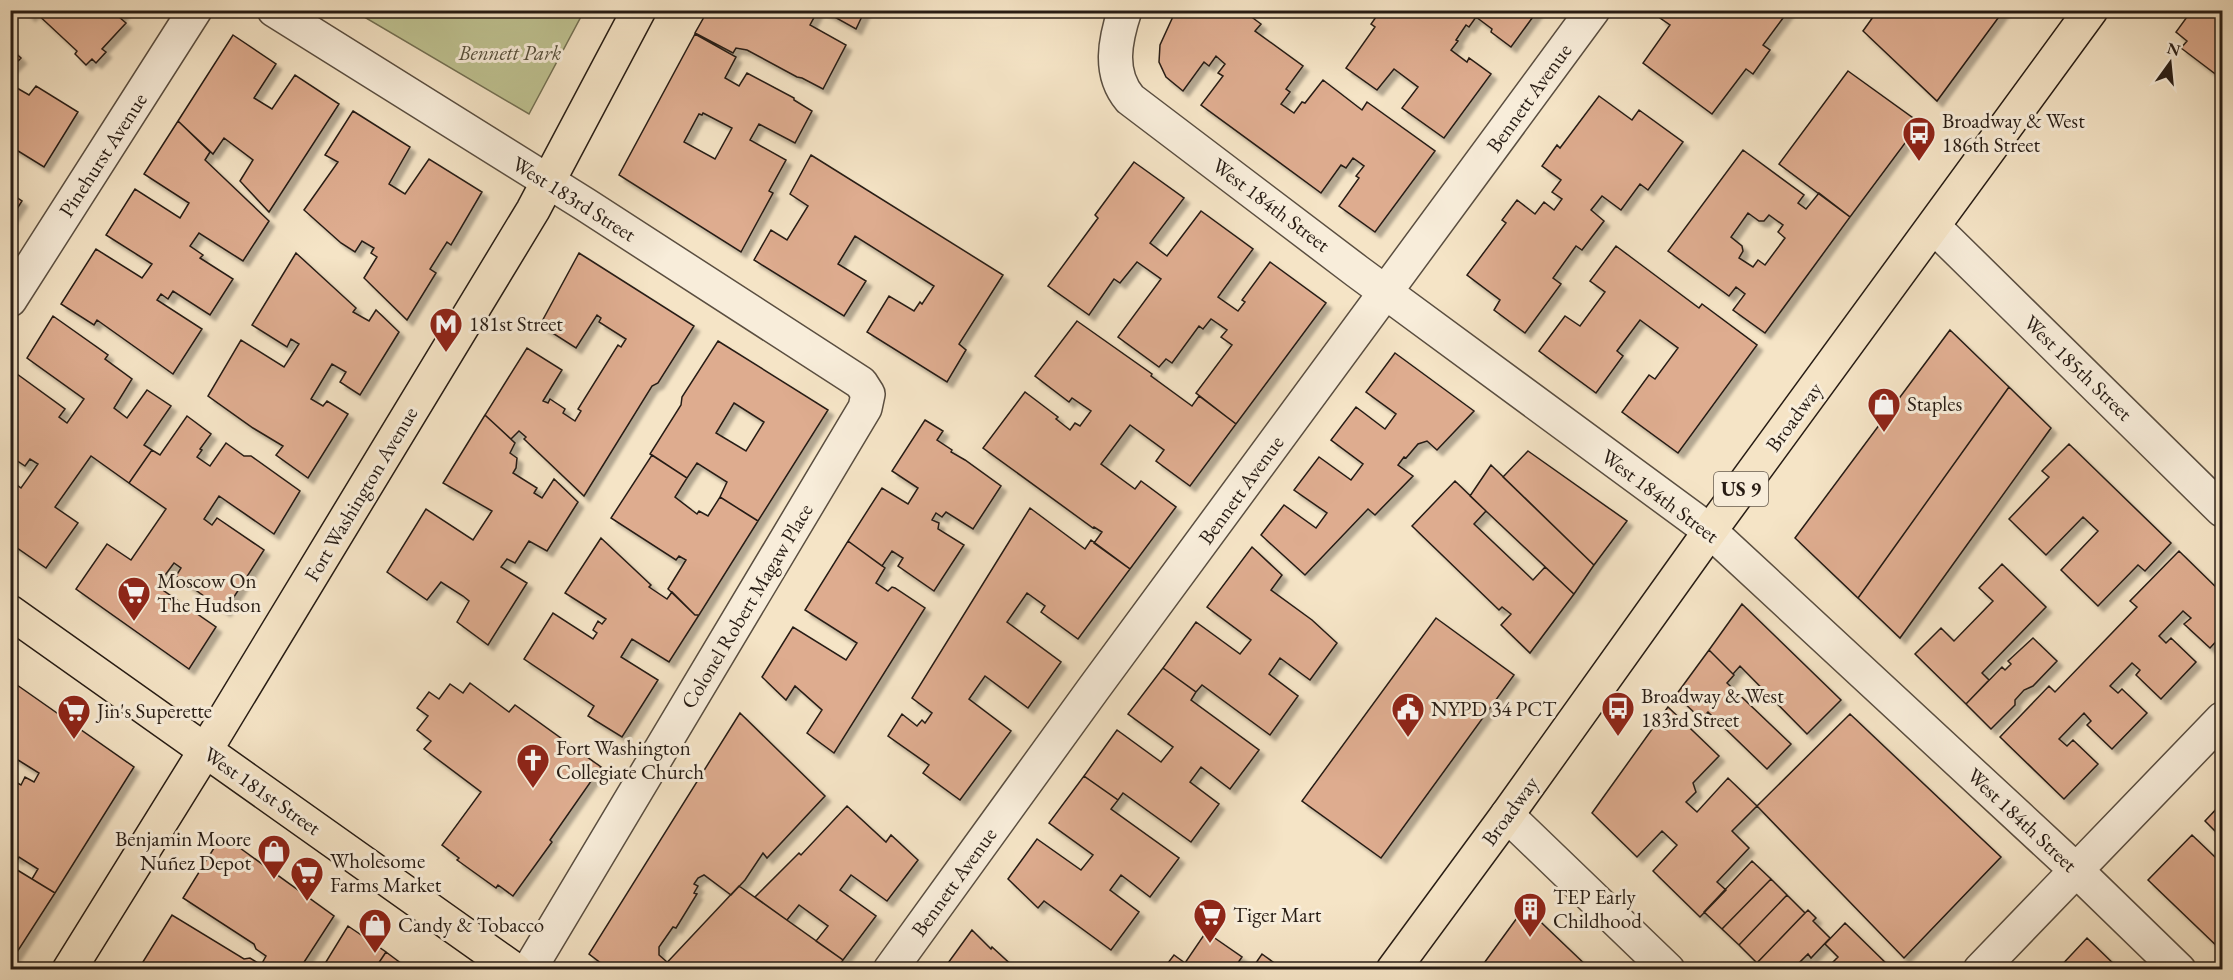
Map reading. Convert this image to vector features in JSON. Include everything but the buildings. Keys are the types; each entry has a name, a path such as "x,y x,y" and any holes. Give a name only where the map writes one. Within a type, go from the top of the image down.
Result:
{"main road":[{"name":"Fort Washington Avenue","path":"69,969 206,751 549,182 639,10"},
{"name":"Broadway","path":"1393,969 2089,11"},
{"name":"West 181st Street","path":"10,612 515,969"}],"street":[{"name":"Pinehurst Avenue","path":"10,300 195,10"},
{"name":"West 183rd Street","path":"274,10 549,182 861,383 868,394"},
{"name":"West 184th Street","path":"1125,10 1114,62 1121,85 1130,99 1710,531 2180,969"},
{"name":"Bennett Avenue","path":"890,969 1593,10"},
{"name":"West 185th Street","path":"1934,227 2223,510"},
{"name":"Colonel Robert Magaw Place","path":"529,969 865,408 868,394"},
{"path":"1980,969 2223,719"},
{"path":"1507,815 1668,969"}],"green space":[{"name":"Bennett Park","path":"584,10 529,114 354,11"}],"place":[{"name":"Broadway & West 186th Street","path":"1919,162"},
{"name":"181st Street","path":"446,353"},
{"name":"Staples","path":"1884,433"},
{"name":"Moscow On The Hudson","path":"134,622"},
{"name":"Broadway & West 183rd Street","path":"1618,737"},
{"name":"NYPD 34 PCT","path":"1408,738"},
{"name":"Jin's Superette","path":"74,740"},
{"name":"Fort Washington Collegiate Church","path":"533,789"},
{"name":"Benjamin Moore Nuñez Depot","path":"274,880"},
{"name":"Wholesome Farms Market","path":"307,902"},
{"name":"TEP Early Childhood","path":"1530,938"},
{"name":"Tiger Mart","path":"1210,944"},
{"name":"Candy & Tobacco","path":"375,954"}]}
